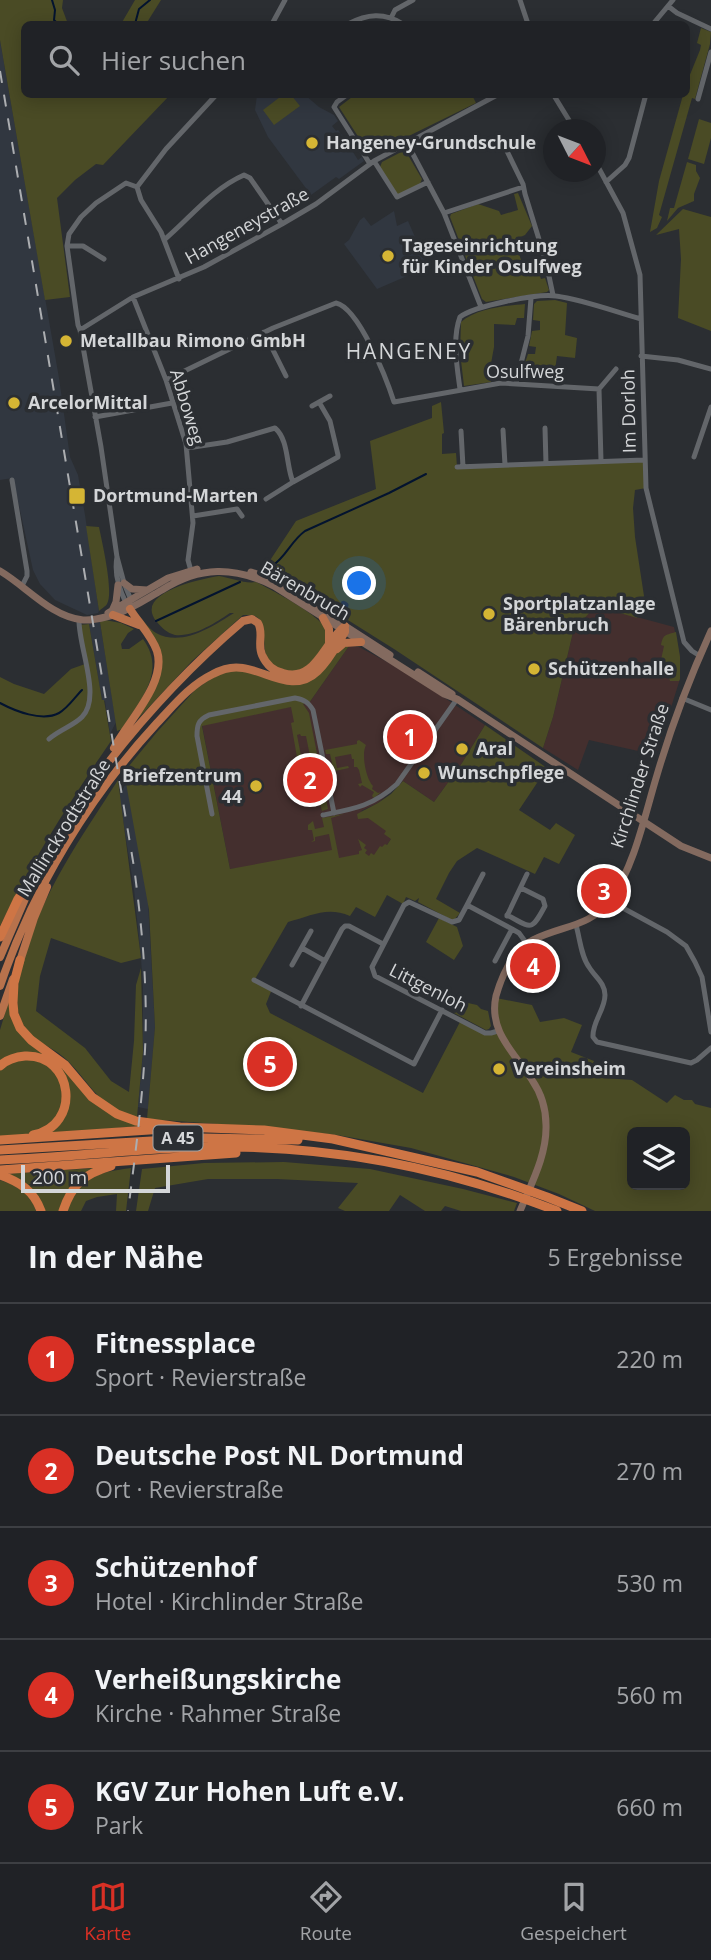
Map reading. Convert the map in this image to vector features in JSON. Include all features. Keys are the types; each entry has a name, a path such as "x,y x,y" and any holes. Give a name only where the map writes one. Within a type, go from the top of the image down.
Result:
{"highway":[{"path":"107,764 158,673 158,653 129,604"},
{"path":"112,613 142,627"},
{"path":"323,618 329,629 331,649"},
{"path":"107,764 177,683 243,621 252,619 258,623 263,657 271,667 285,674 308,670 331,649 344,629"},
{"path":"331,649 344,643 361,642"},
{"name":"Mallinckrodtstraße","path":"0,986 34,900 65,849 106,786 149,732 186,692 201,681 231,667 294,682 314,675 331,649"},
{"name":"Mallinckrodtstraße","path":"0,957 39,868 60,832 107,764"},
{"path":"0,1016 33,918 65,849"},
{"path":"0,937 18,899 39,868"},
{"path":"20,960 14,983 16,1021 30,1040 60,1060 92,1097 106,1108 136,1121 180,1127 264,1130 355,1144"},
{"path":"0,1066 15,1057 41,1058 53,1066 62,1077 66,1091 66,1104 55,1124 39,1134 11,1140"},
{"path":"0,1140 180,1127"},
{"name":"A 45","path":"0,1150 229,1137 355,1144 477,1172 582,1211"},
{"name":"A 45","path":"0,1160 194,1147 273,1149 342,1155 444,1174 557,1211"},
{"path":"0,1170 250,1153 273,1149"},
{"path":"63,1211 69,1193 89,1174 133,1161"},
{"path":"0,1175 15,1181 32,1193 41,1211"}],"main road":[{"name":"Bärenbruch","path":"129,604 168,578 191,570 219,567 260,574 274,580 361,642 444,694 457,699"},
{"name":"Bärenbruch","path":"0,571 54,609 88,620 112,613 201,573 223,571 264,582 447,689 457,699 681,846 711,858"},
{"path":"112,613 121,584 132,589 148,590"},
{"name":"Kirchlinder Straße","path":"527,944 592,917 610,901 643,822 682,698 711,631"},
{"path":"520,1211 544,1146 546,1125 542,1101 534,1082 498,1031 495,1012 498,991 511,962 527,944"}],"street":[{"path":"274,21 285,0"},
{"path":"391,18 395,10 413,0"},
{"path":"520,0 527,21"},
{"path":"656,21 671,3 677,13 711,29"},
{"path":"356,21 372,15 396,21"},
{"path":"698,99 711,52"},
{"path":"137,187 166,149 213,98"},
{"path":"342,98 334,107 397,197 428,182"},
{"path":"479,98 482,103"},
{"name":"Hangeneystraße","path":"80,330 133,297 204,267 282,224 316,204 372,162 491,98"},
{"path":"555,98 568,119"},
{"path":"606,181 625,165 629,158 645,98"},
{"path":"407,143 443,213 481,307"},
{"path":"504,145 523,184 547,262 553,295"},
{"path":"164,240 204,201 244,175 250,178 282,224"},
{"name":"Im Dorloh","path":"606,181 622,213 640,275 646,488 683,638 686,645 699,656"},
{"path":"129,604 121,584 67,246 72,228 96,203 126,183 137,187"},
{"path":"137,187 141,200 161,232 178,279"},
{"path":"443,213 523,187"},
{"path":"67,246 83,246 104,259"},
{"path":"460,389 458,320 465,313 481,307 553,295 641,319"},
{"name":"Abboweg","path":"133,297 166,380 187,448 193,516 188,564 191,570"},
{"path":"516,383 528,336 531,298"},
{"name":"Osulfweg","path":"166,380 264,332 327,305 339,303 345,307 368,341 386,377 394,402 490,384 599,388"},
{"path":"264,332 286,376"},
{"path":"641,356 677,360 711,369"},
{"path":"601,461 599,388 616,369"},
{"path":"312,406 330,396"},
{"path":"267,500 338,457 331,425 319,402"},
{"path":"96,417 172,403"},
{"path":"694,457 711,407"},
{"path":"187,448 227,442 275,428 280,432 293,482"},
{"path":"545,428 546,464"},
{"path":"503,430 505,465"},
{"path":"461,431 460,467 644,460"},
{"path":"12,480 27,571 22,586"},
{"path":"193,516 237,509 242,516"},
{"path":"49,739 78,721 89,702 79,619"},
{"path":"212,814 197,736 200,719 295,698 309,703 313,710 334,813"},
{"path":"682,698 711,710"},
{"path":"323,815 373,803 387,793 397,784 457,699"},
{"path":"482,874 467,905 519,933 527,944"},
{"path":"503,924 527,874"},
{"path":"507,915 528,926 536,923 545,902 521,888"},
{"path":"610,901 667,932 691,952 702,977 711,1032"},
{"name":"Littgenloh","path":"467,905 459,920 454,923 412,902 407,903 372,967 374,976 485,1033 498,1031"},
{"path":"576,925 588,966 603,984 605,992 593,1029 596,1041 691,1063 711,1048"},
{"path":"301,1006 345,926 383,944"},
{"path":"495,961 512,929"},
{"path":"292,965 311,931"},
{"path":"302,948 325,961"},
{"path":"702,977 711,974"},
{"path":"254,980 414,1064 442,1010"}],"shaded area":[{"path":"0,40 59,378 70,457 78,475 85,515 99,611 87,615 55,600 40,584 33,570 13,478 0,480"},
{"name":"Hangeney-Grundschule","path":"257,98 308,98 334,115 338,121 332,126 345,139 348,137 355,146 351,149 358,160 362,157 364,161 311,195 268,137 255,110"},
{"name":"Tageseinrichtung für Kinder Osulfweg","path":"394,211 397,226 408,221 428,267 377,289 344,244 364,217 371,226"},
{"path":"596,606 674,627 680,657 680,679 656,755 589,740 578,770 543,748 574,628 582,623"},
{"path":"100,622 116,722 110,734 89,624"},
{"path":"349,646 359,647 406,672 485,725 434,802 403,781 378,803 361,811 394,835 384,849 370,858 230,869 202,725 309,703"},
{"path":"127,782 148,901 155,1027 148,1109 138,1107 143,1051 143,989 134,889 119,795"}],"green space":[{"path":"0,0 63,0 62,8 67,21 21,21 21,98 167,98 103,165 96,164 57,198 70,297 45,300 0,40"},
{"path":"135,0 161,0 148,21 123,21"},
{"path":"701,28 711,32 695,99 692,98 659,215 662,217 657,228 650,232 659,181 682,98 690,98 690,75 701,45 697,43"},
{"path":"279,98 293,98 300,106 274,125 263,110"},
{"path":"351,98 474,98 476,103 370,155 339,107"},
{"path":"699,119 711,123 711,138 704,164 688,159"},
{"path":"405,150 422,179 420,184 399,195 380,167 382,162"},
{"path":"687,162 696,165 700,178 694,201 678,208 667,221 670,208 674,208"},
{"path":"518,193 532,226 525,235 514,240 525,271 537,267 549,290 486,302 482,299 450,217 451,214 478,204 499,211 501,215 518,210 514,194"},
{"path":"683,209 711,217 711,331 678,318 681,259 679,229 656,235"},
{"path":"555,300 567,303 565,335 577,338 575,358 557,356 554,377 533,376 530,381 522,380 528,354 535,354 536,347 529,346 532,331 540,330 540,321 533,320 534,304 537,301"},
{"path":"525,304 524,318 517,318 515,325 494,324 491,382 464,386 460,352 461,322 483,311"},
{"path":"441,402 444,433 442,454 456,453 457,467 644,460 646,488 635,490 633,508 644,596 637,618 596,606 574,628 543,748 394,649 265,568 296,521 376,489 370,441 432,418 432,406"},
{"path":"86,526 99,527 107,567 109,598 99,611"},
{"path":"219,576 256,582 307,611 324,625 327,631 324,648 299,671 278,669 266,656 262,623 255,616 243,615 192,661 134,723 161,664 137,613 153,631 166,637 196,634 234,613 197,632 175,635 157,622 152,612 154,603 172,589"},
{"path":"105,620 134,629 121,644 122,649 129,649 143,639 150,651 152,663 152,674 143,696 122,729 117,731 100,622"},
{"path":"89,624 111,741 52,832 0,926 0,677 44,694 71,669 85,664 79,625"},
{"path":"676,632 680,679 670,681 669,677 654,674 655,669 659,669 664,637"},
{"path":"349,646 309,703 303,704 309,713 328,809 322,811 320,804 315,804 314,798 318,796 306,736 300,734 297,735 302,761 298,763 291,707 202,726 230,869 332,850 329,834 315,837 315,841 311,842 314,840 308,825 313,821 315,829 324,827 322,818 344,814 331,818 339,858 359,854 362,850 358,839 366,845 365,853 374,855 380,846 387,845 391,839 384,834 386,831 368,818 358,819 357,814 391,794 403,781 434,802 485,725 547,768 519,810 550,830 556,823 575,835 559,864 544,857 535,874 477,848 457,861 436,899 460,913 454,920 418,902 419,898 415,901 406,897 403,904 387,895 375,917 356,907 350,916 326,912 288,922 255,979 272,989 266,1004 270,1013 423,1093 461,1020 485,1033 498,1031 496,998 532,1005 540,1022 564,1018 582,1025 571,1052 594,1061 590,1077 632,1080 667,1103 675,1095 711,1108 711,1211 595,1211 514,1177 411,1148 337,1135 147,1119 155,1027 149,910 124,772 195,690 215,676 241,671 299,684 340,648"},
{"path":"359,740 366,745 365,766 372,789 381,792 374,798 374,792 358,784 362,783 359,770 354,767 351,754 335,757 337,768 349,768 335,771 335,774 330,773 328,764 332,763 330,754 326,754 325,750 357,744"},
{"path":"118,780 141,958 121,963 51,938 40,976 36,1011 85,1048 111,1081 129,1092 136,985 141,968 143,1051 137,1117 105,1102 62,1055 31,1035 22,1023 17,1000 18,984 31,935 51,889"},
{"path":"439,918 457,927 463,946 454,960 426,942"},
{"path":"9,1000 14,1021 57,1061 90,1099 151,1125 47,1134 69,1096 44,1056 0,1061 0,1030"},
{"path":"468,1003 488,1011 491,1026 489,1029 486,1030 454,1013 464,1011"},
{"path":"25,1059 46,1065 58,1078 62,1095 59,1112 54,1120 36,1132 0,1136 0,1070 12,1062"},
{"path":"284,1162 370,1169 517,1203 514,1211 461,1211 445,1206 441,1211 425,1211 400,1195 389,1211 345,1211 338,1208 358,1183 208,1179 155,1188 148,1211 136,1211 142,1169 204,1163"},
{"path":"95,1168 60,1211 44,1211 34,1191 4,1174"},
{"path":"131,1168 126,1211 116,1211 117,1194 86,1201 81,1211 66,1211 76,1191 87,1180 101,1174"},
{"path":"0,1180 22,1191 31,1199 36,1211 0,1211"}],"waterway":[{"path":"52,0 55,21"},
{"path":"136,21 139,9 150,0"},
{"path":"272,566 305,531 426,474"},
{"path":"156,621 240,582"},
{"path":"0,703 29,714 52,715 59,713 82,690"}],"railway":[{"path":"0,71 140,912 146,1027 140,1110 128,1211"}],"place":[{"name":"Hangeney-Grundschule","path":"312,143"},
{"name":"Tageseinrichtung für Kinder Osulfweg","path":"388,256"},
{"name":"Metallbau Rimono GmbH","path":"66,341"},
{"name":"ArcelorMittal","path":"14,403"},
{"name":"Dortmund-Marten","path":"77,496"},
{"name":"Sportplatzanlage Bärenbruch","path":"489,614"},
{"name":"Schützenhalle","path":"534,669"},
{"name":"Fitnessplace","path":"410,737"},
{"name":"Aral","path":"462,749"},
{"name":"Wunschpflege","path":"424,773"},
{"name":"Deutsche Post NL Dortmund","path":"310,780"},
{"name":"Briefzentrum 44","path":"256,786"},
{"name":"Schützenhof","path":"604,891"},
{"name":"Verheißungskirche","path":"533,966"},
{"name":"KGV Zur Hohen Luft e.V.","path":"270,1064"},
{"name":"Vereinsheim","path":"499,1069"}],"district":[{"name":"HANGENEY","path":"409,352"}]}
